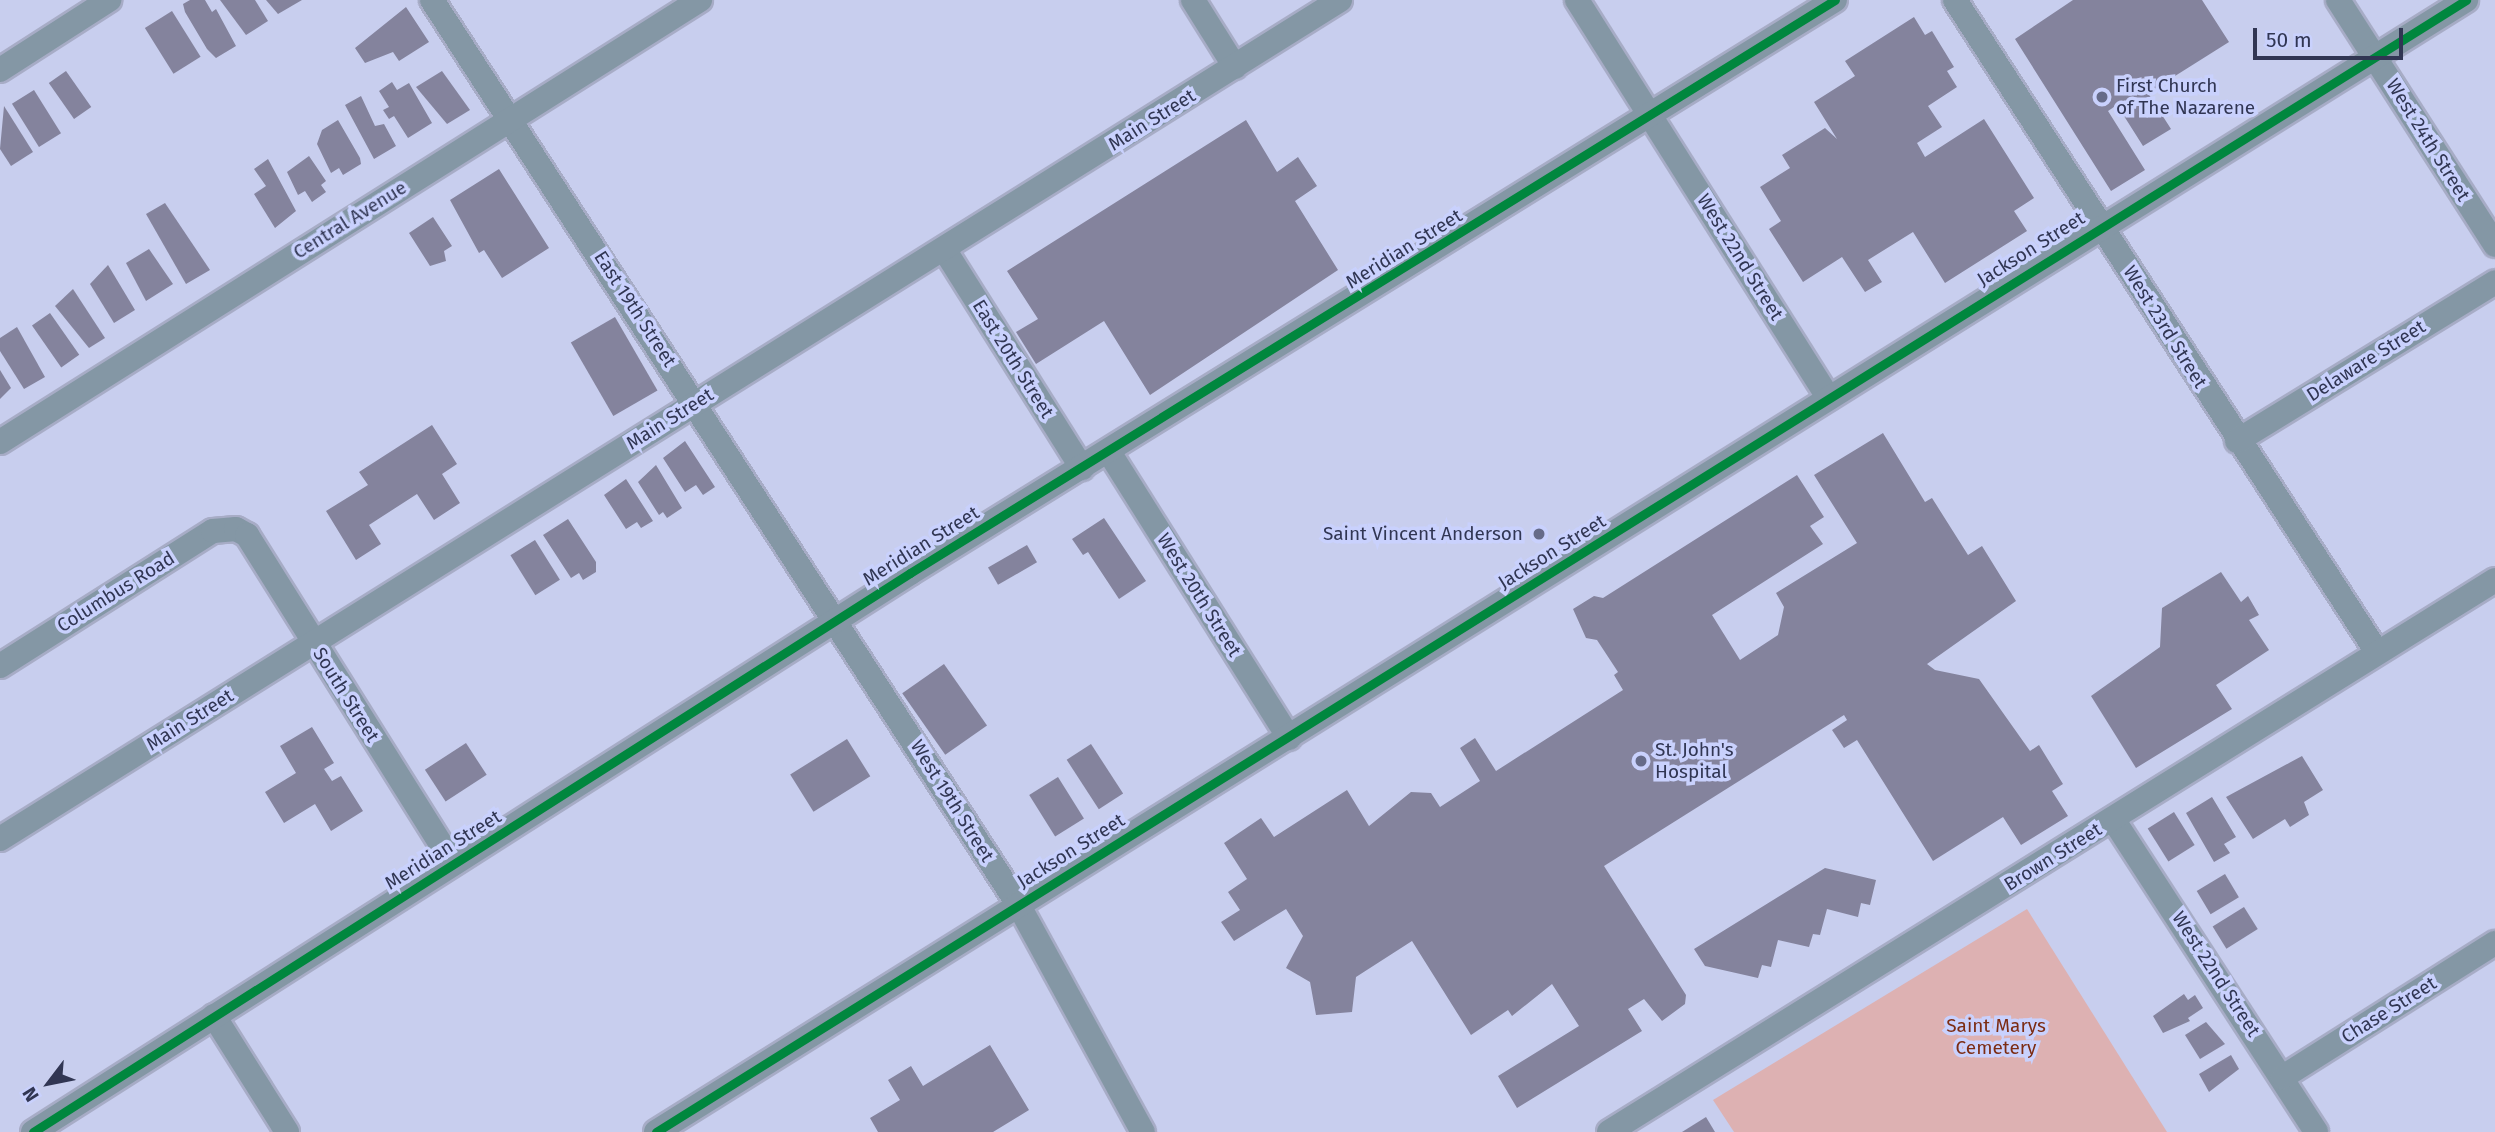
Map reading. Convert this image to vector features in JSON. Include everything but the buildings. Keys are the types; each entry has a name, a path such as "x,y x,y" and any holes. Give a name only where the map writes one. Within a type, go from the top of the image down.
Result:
{"street":[{"path":"0,70 109,0"},
{"name":"East 19th Street","path":"432,0 837,620"},
{"name":"Central Avenue","path":"0,442 700,0"},
{"path":"1193,0 1235,67"},
{"name":"Main Street","path":"0,839 1340,0"},
{"name":"West 22nd Street","path":"1577,0 1829,398"},
{"name":"Meridian Street","path":"33,1132 837,620 1835,0"},
{"name":"West 23rd Street","path":"1955,0 2237,441 2377,652"},
{"name":"West 24th Street","path":"2339,0 2495,246"},
{"name":"Jackson Street","path":"656,1132 2466,0"},
{"name":"East 20th Street","path":"944,249 1082,468"},
{"name":"Delaware Street","path":"2237,441 2495,282"},
{"name":"West 20th Street","path":"1109,452 1289,738"},
{"name":"South Street","path":"236,529 247,535 453,864"},
{"name":"Columbus Road","path":"0,666 213,531 236,529"},
{"name":"Brown Street","path":"1609,1132 2495,580"},
{"name":"West 19th Street","path":"837,620 1018,904 1143,1132"},
{"name":"West 22nd Street","path":"2113,819 2283,1077 2316,1132"},
{"name":"Chase Street","path":"2283,1077 2495,943"},
{"path":"214,1016 287,1132"}],"green space":[{"name":"Saint Marys Cemetery","path":"2027,909 2167,1132 1734,1132 1713,1100"}],"cycle path":[{"path":"33,1132 910,573 1835,0"},
{"path":"656,1132 2466,0"}],"place":[{"name":"First Church of The Nazarene","path":"2102,97"},
{"name":"Saint Vincent Anderson","path":"1539,534"},
{"name":"St. John's Hospital","path":"1641,761"}]}
